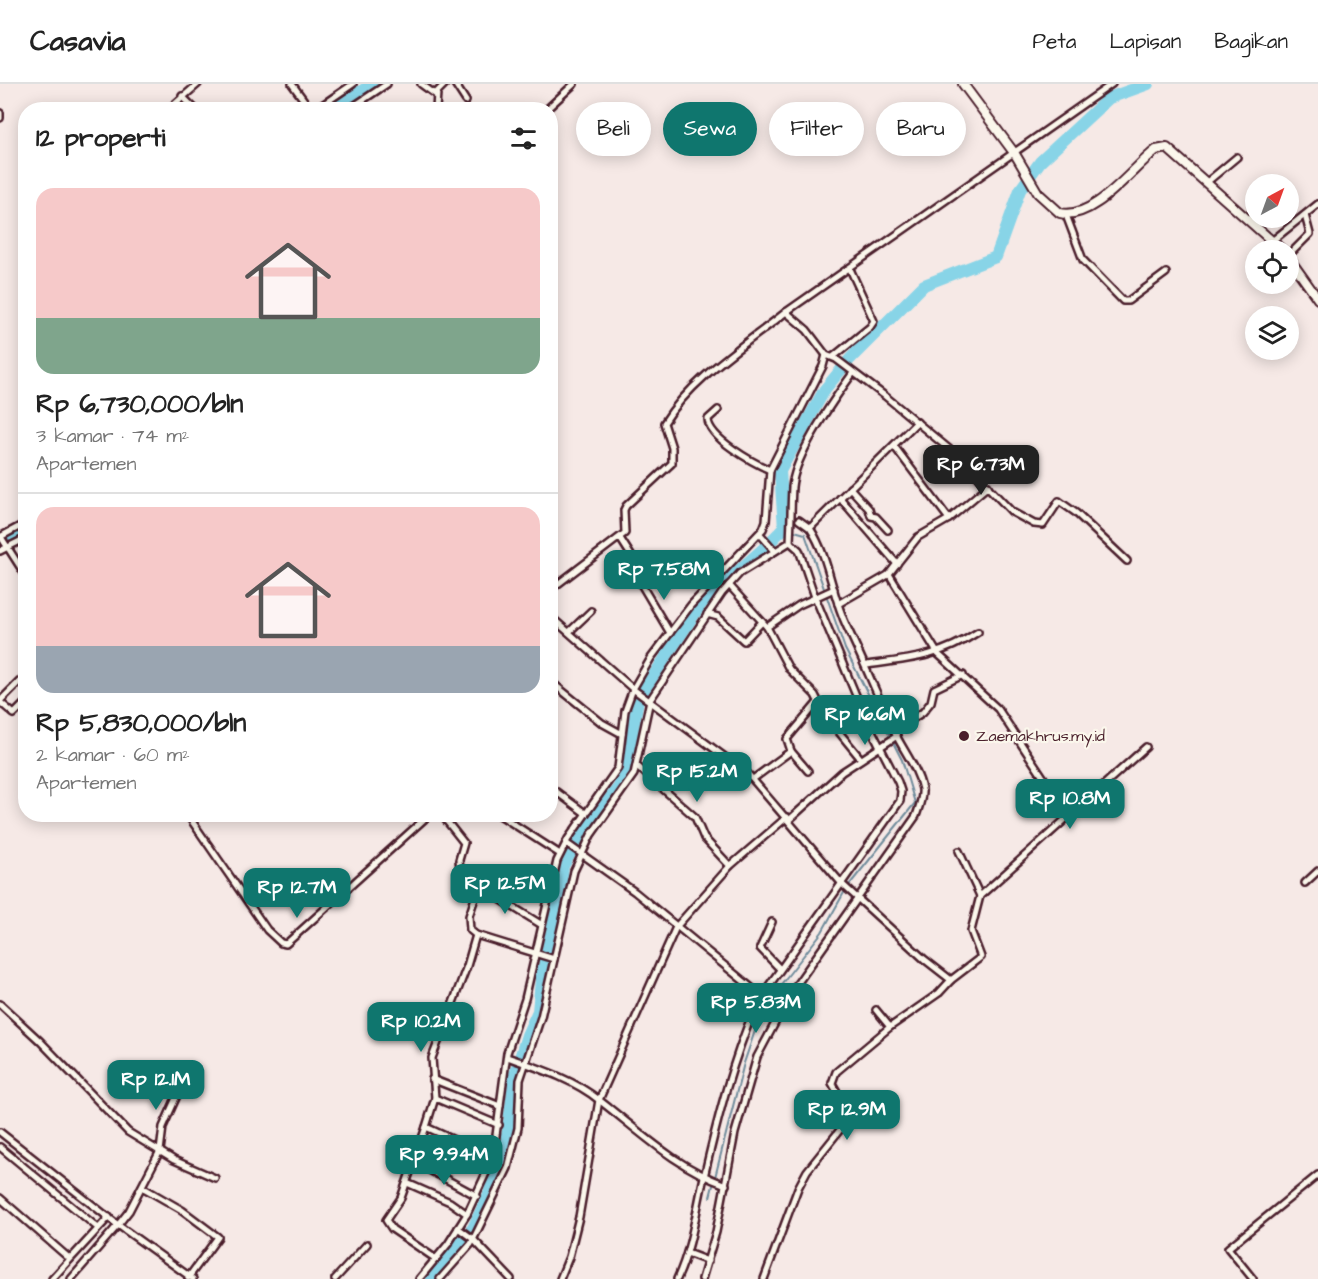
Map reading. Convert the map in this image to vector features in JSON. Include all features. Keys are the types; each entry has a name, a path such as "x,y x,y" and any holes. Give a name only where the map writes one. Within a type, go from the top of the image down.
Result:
{"main road":[{"path":"968,86 1014,153 1038,193 1050,206 1066,215 1075,214 1098,201 1156,150 1167,148 1271,240"},
{"path":"1299,272 1318,300"}],"street":[{"path":"176,102 198,84"},
{"path":"292,84 309,102"},
{"path":"326,102 353,84"},
{"path":"360,102 387,84"},
{"path":"421,84 436,95"},
{"path":"436,102 436,95 445,84"},
{"path":"455,84 465,101"},
{"path":"555,102 574,84"},
{"path":"558,584 620,538 627,529 624,517 627,506 672,463 672,448 664,423 701,381 786,312 1112,84"},
{"path":"182,96 188,102"},
{"path":"0,113 0,118"},
{"path":"1207,182 1237,157"},
{"path":"1273,240 1318,204"},
{"path":"1066,215 1083,260 1123,301 1128,301 1166,273"},
{"path":"1299,245 1310,234 1305,215"},
{"path":"835,358 874,321 850,269"},
{"path":"786,312 807,330 826,355 835,358 917,423 988,486 1012,512 1038,526 1043,525 1059,501 1077,513 1127,561"},
{"path":"419,1279 460,1230 493,1158 509,1058 561,854 585,813 610,782 618,768 625,711 635,690 670,633 714,578 762,536 766,521 770,470 823,366 826,355"},
{"path":"790,541 792,486 797,465 851,371"},
{"path":"718,410 708,419 710,426 735,450 770,470"},
{"path":"810,528 917,423"},
{"path":"894,446 949,519"},
{"path":"838,604 889,574 918,537 949,519 988,486"},
{"path":"850,488 869,509 870,516 876,517 888,530"},
{"path":"840,498 897,564"},
{"path":"702,1279 708,1261 735,1133 751,1076 778,1010 856,896 916,816 921,802 922,791 918,776 895,736 867,665 832,590 823,551 810,528 799,520"},
{"path":"0,551 4,542 18,530"},
{"path":"762,536 774,549"},
{"path":"620,538 639,568 638,579 670,633"},
{"path":"440,1279 473,1239 508,1168 518,1128 520,1080 541,1017 552,958 580,851 637,766 649,699 729,585 750,566 790,541"},
{"path":"677,1279 687,1252 741,1038 780,969 843,884 900,801 898,782 880,747 799,550 790,541"},
{"path":"4,542 18,564"},
{"path":"889,574 938,654 984,694 1011,727 1049,786"},
{"path":"729,585 764,625 789,669 809,688 825,715 861,759"},
{"path":"707,614 718,617 744,640 764,625 832,590"},
{"path":"569,632 591,611"},
{"path":"558,623 635,690 734,761 788,818 843,884 951,980"},
{"path":"867,665 938,654 954,648 978,632"},
{"path":"560,1279 569,1257 579,1217 599,1100 675,927 730,866 828,784 895,736 923,712 931,702 934,689 963,675"},
{"path":"18,683 0,701 13,714 18,709"},
{"path":"558,687 602,723 622,734"},
{"path":"808,771 790,751 787,742 788,735 818,702"},
{"path":"764,1279 798,1188 807,1171 851,1116 832,1083 836,1072 890,1027 939,993 951,980 981,957 971,931 980,896 1146,747"},
{"path":"753,779 790,751"},
{"path":"637,766 695,817 704,838 730,866"},
{"path":"558,793 585,813"},
{"path":"193,822 267,930 281,943 286,944 421,822"},
{"path":"447,822 464,843 459,860 460,869 479,886 542,925"},
{"path":"511,822 561,854"},
{"path":"567,844 635,892 778,1010"},
{"path":"959,851 980,896"},
{"path":"1305,883 1318,871"},
{"path":"479,886 467,923 476,934 552,958"},
{"path":"772,922 760,948 780,969"},
{"path":"436,1259 386,1222 401,1198 426,1127 435,1098 432,1058 467,966 476,934"},
{"path":"0,1004 40,1041 128,1132 160,1151 215,1178"},
{"path":"876,1010 890,1027"},
{"path":"509,1058 566,1080 599,1100 650,1144 706,1177 723,1184"},
{"path":"432,1079 500,1106"},
{"path":"71,1279 118,1225 142,1187 160,1151 163,1127 184,1080"},
{"path":"435,1098 499,1125"},
{"path":"426,1127 493,1158"},
{"path":"0,1132 103,1223"},
{"path":"0,1148 103,1223 118,1225 190,1278 218,1237 182,1210 142,1187"},
{"path":"413,1161 477,1196"},
{"path":"1253,1279 1228,1248 1318,1175"},
{"path":"407,1183 450,1202 467,1214"},
{"path":"0,1198 70,1259"},
{"path":"52,1279 103,1223"},
{"path":"460,1230 473,1239 511,1279"},
{"path":"335,1279 367,1244"},
{"path":"687,1252 708,1261"}],"waterway":[{"path":"345,102 372,84"},
{"path":"432,1279 473,1228 489,1194 508,1131 515,1074 527,1035 538,1011 541,980 559,897 563,866 580,836 619,787 626,769 638,699 701,604 784,528 780,471 825,389 850,359 924,285 996,257 1020,190 1040,162 1109,98 1148,84"},
{"path":"710,1197 744,1063 768,1001 822,932 846,889 915,803 902,760 845,649 805,534 784,528"},
{"path":"0,548 18,537"}],"place":[{"name":"Zaemakhrus.my.id","path":"964,736"}]}
